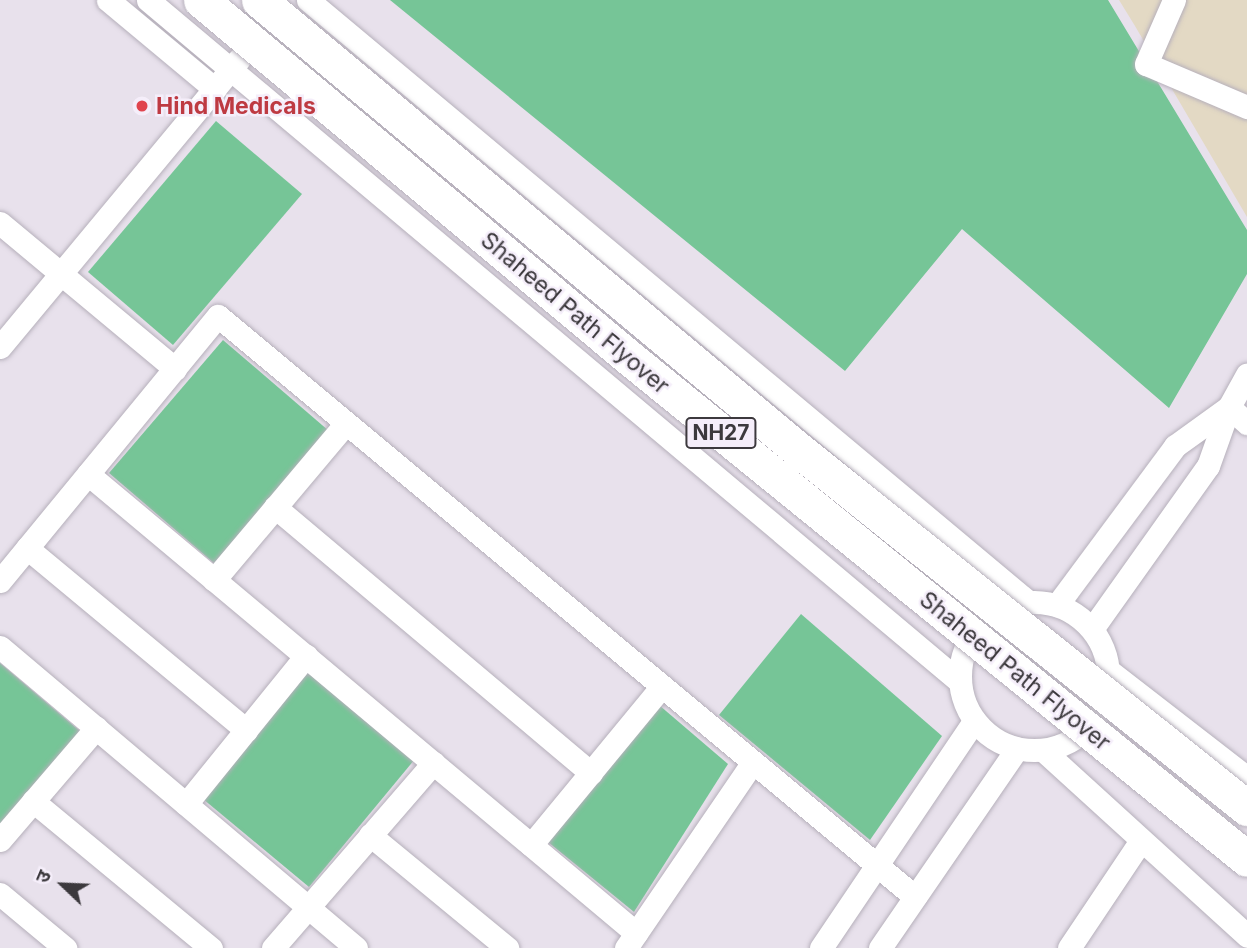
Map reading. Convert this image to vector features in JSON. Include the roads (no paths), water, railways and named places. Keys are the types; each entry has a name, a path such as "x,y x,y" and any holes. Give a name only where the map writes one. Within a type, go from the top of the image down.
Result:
{"highway":[{"name":"Shaheed Path Flyover","path":"201,0 627,356 1247,859"},
{"name":"Shaheed Path Flyover","path":"259,0 802,452 1247,808"}],"street":[{"path":"108,0 215,89"},
{"path":"148,0 959,681 974,721 988,736 1017,749 1044,751 1074,739 1093,722 1101,708 1108,670"},
{"path":"0,347 286,0"},
{"path":"308,0 1027,601"},
{"path":"1174,0 1146,64 1247,107"},
{"path":"0,223 174,369"},
{"path":"0,581 218,316 915,897"},
{"path":"1092,629 1208,466 1229,407 1247,376"},
{"path":"1057,605 1175,446 1229,407"},
{"path":"1229,407 1247,423"},
{"path":"214,580 346,423"},
{"path":"88,474 531,845 631,940 753,762"},
{"path":"275,507 591,773"},
{"path":"27,548 246,730"},
{"path":"959,681 970,637 988,617 1027,601 1057,605 1092,629 1108,670 1247,778"},
{"path":"0,647 356,948"},
{"path":"186,804 306,656"},
{"path":"531,845 662,686"},
{"path":"821,948 974,721"},
{"path":"0,840 96,728"},
{"path":"880,948 1017,749"},
{"path":"1044,751 1140,842 1247,936"},
{"path":"274,948 433,763"},
{"path":"33,802 211,948"},
{"path":"370,835 507,948"},
{"path":"1069,948 1140,842"},
{"path":"0,894 57,946"}],"place":[{"name":"Hind Medicals","path":"142,106"}]}
